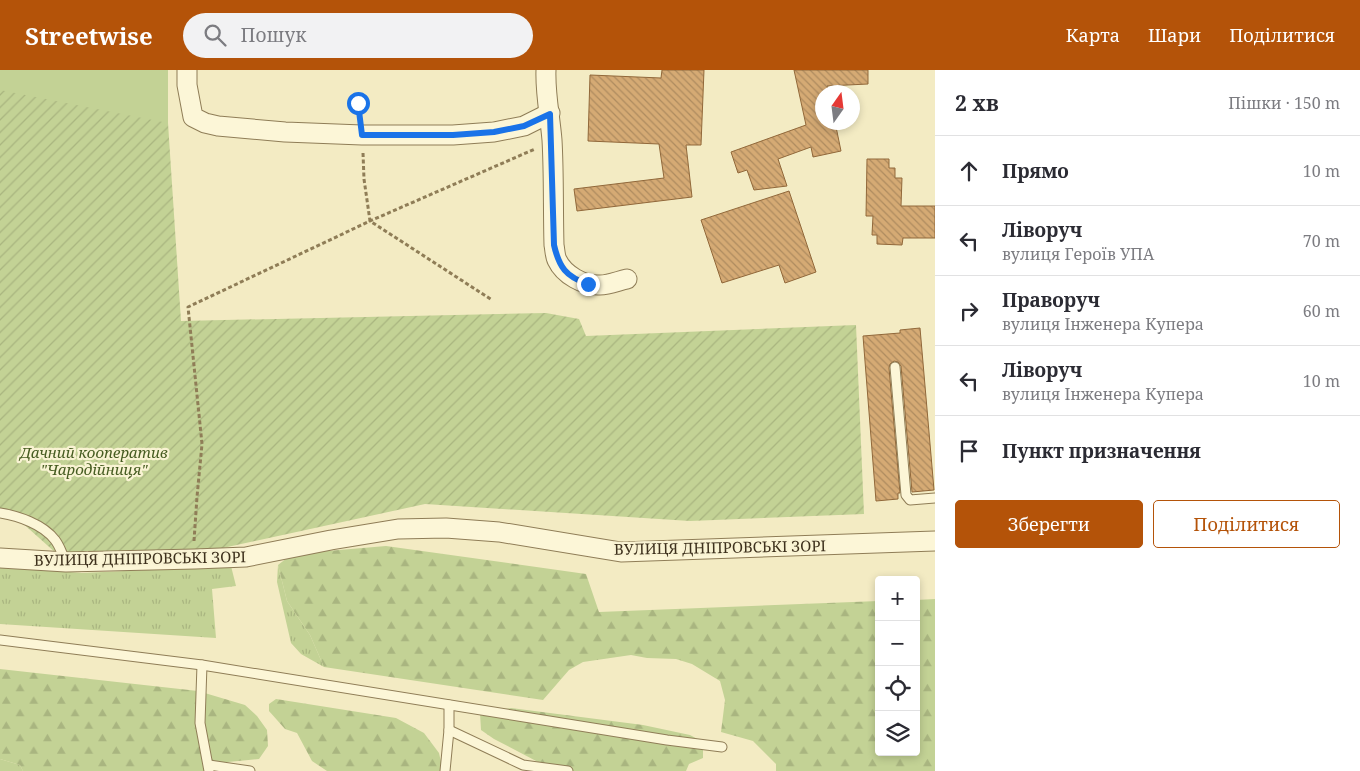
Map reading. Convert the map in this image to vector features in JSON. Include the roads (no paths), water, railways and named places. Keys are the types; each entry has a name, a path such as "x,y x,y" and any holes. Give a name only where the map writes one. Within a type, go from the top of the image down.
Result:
{"street":[{"path":"187,70 187,86 193,117 204,123 218,126 285,132 362,135 453,135 494,132 524,126 550,114"},
{"path":"546,70 545,87 550,114 552,142 554,245 557,261 566,272 588,284 600,285 627,279"},
{"name":"ВУЛИЦЯ ДНІПРОВСЬКІ ЗОРІ","path":"0,558 66,562 246,557 341,538 417,528 499,532 621,552 935,541"}],"lane":[{"path":"895,367 906,495 910,500 935,498"},
{"path":"0,513 14,516 38,526 55,540 66,562"},
{"path":"0,640 202,665 722,748"},
{"path":"202,665 200,723 209,768 250,771"},
{"path":"446,771 449,705"},
{"path":"449,730 523,765 568,771"}],"park label":[{"name":"Дачний кооператив \"Чародійниця\"","path":"94,460"}]}
